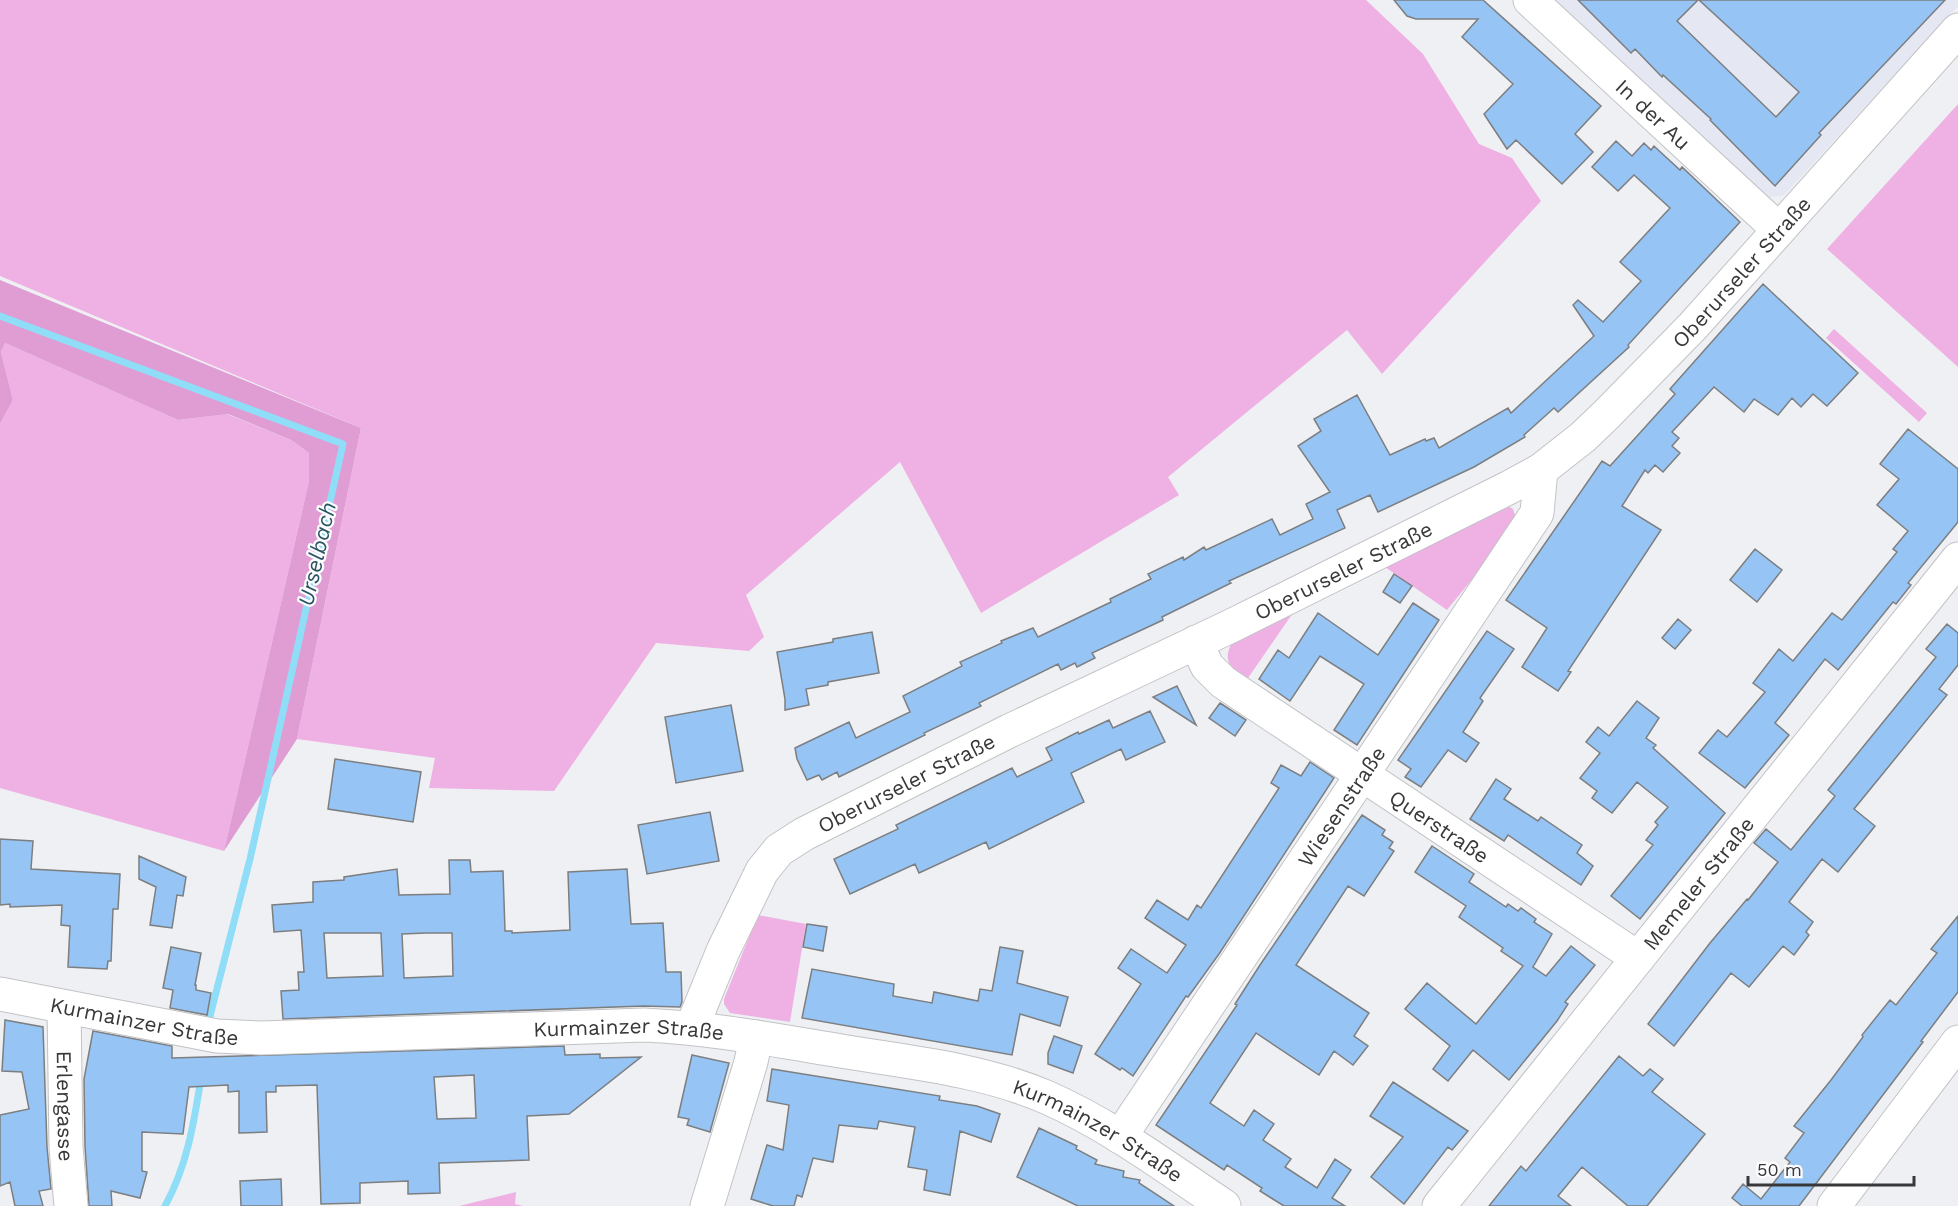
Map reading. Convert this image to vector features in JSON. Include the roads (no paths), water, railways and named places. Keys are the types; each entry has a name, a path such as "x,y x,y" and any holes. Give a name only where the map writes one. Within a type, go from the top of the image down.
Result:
{"street":[{"name":"In der Au","path":"1530,0 1778,228"},
{"name":"Oberurseler Straße","path":"692,1027 723,951 762,871 779,850 804,834 1009,731 1196,642 1508,488 1541,470 1583,437 1693,326 1778,228 1958,30"},
{"name":"Wiesenstraße","path":"1120,1137 1537,513 1541,470"},
{"name":"Memeler Straße","path":"1439,1206 1958,559"},
{"name":"Querstraße","path":"1196,642 1207,666 1224,682 1638,958"},
{"name":"Kurmainzer Straße","path":"0,994 217,1036 261,1038 644,1025 692,1027 981,1075 1045,1097 1120,1137 1224,1206"},
{"name":"Erlengasse","path":"64,1007 66,1147 71,1206"},
{"path":"707,1206 751,1062 756,1037"},
{"path":"1834,1206 1958,1042"}],"waterway":[{"name":"Urselbach","path":"0,316 343,444 250,859 209,1020"},
{"name":"Urselbach","path":"165,1206 184,1160 201,1078"}]}
